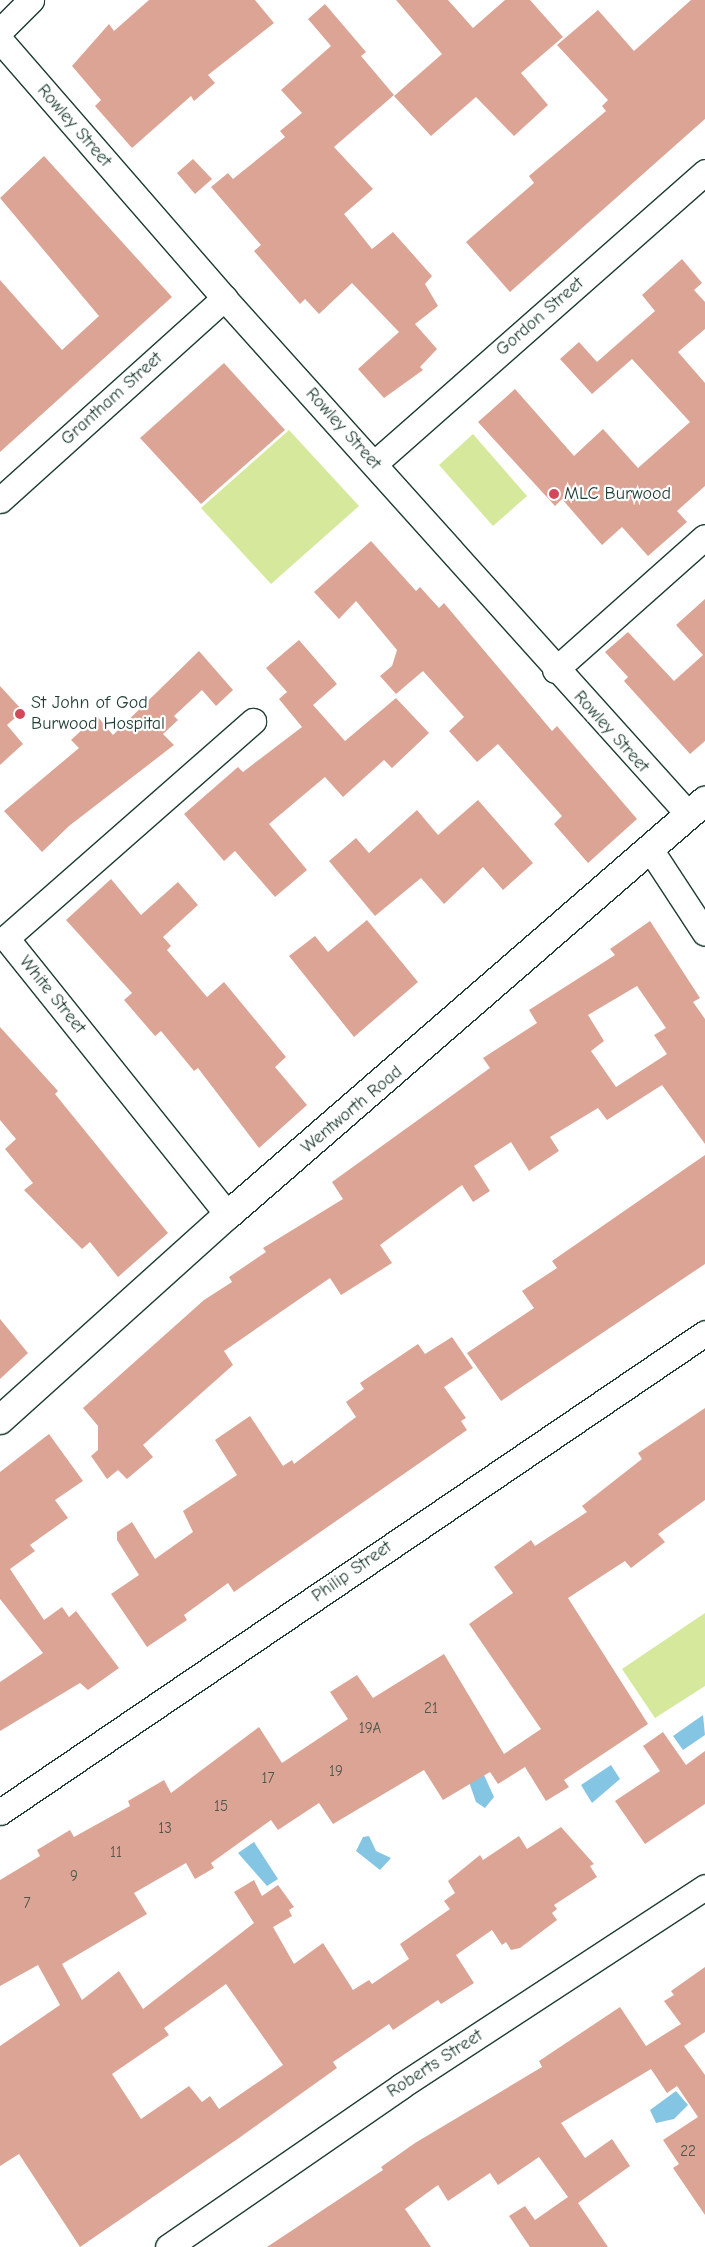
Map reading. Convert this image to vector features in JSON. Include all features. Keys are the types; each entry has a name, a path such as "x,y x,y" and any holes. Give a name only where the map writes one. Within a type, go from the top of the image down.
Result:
{"street":[{"path":"0,31 31,0"},
{"name":"Rowley Street","path":"0,40 224,298 375,463 555,670 697,808"},
{"name":"Gordon Street","path":"375,463 705,172"},
{"name":"Grantham Street","path":"0,500 224,298"},
{"path":"555,670 705,536"},
{"name":"White Street","path":"228,1215 6,938 253,721"},
{"name":"Wentworth Road","path":"0,1420 228,1215 697,808"},
{"path":"650,850 705,933"},
{"name":"Philip Street","path":"0,1812 705,1333"},
{"name":"Roberts Street","path":"168,2247 401,2086 705,1887"}],"green space":[{"path":"289,430 359,506 271,584 201,508"},
{"path":"473,434 527,496 493,526 439,465"},
{"path":"705,1613 705,1686 655,1718 622,1669"}],"water":[{"path":"703,1715 705,1735 683,1750 673,1736"},
{"path":"611,1765 620,1779 592,1803 581,1785"},
{"path":"484,1775 494,1797 485,1808 476,1802 469,1782"},
{"path":"369,1836 376,1851 391,1858 380,1870 356,1851 363,1837"},
{"path":"254,1842 278,1879 267,1886 238,1853"},
{"path":"676,2091 688,2105 674,2119 656,2123 650,2110"}],"building":[{"path":"149,0 255,0 274,23 208,75 215,83 194,101 191,96 132,148 95,106 101,100 72,66 109,24 114,31"},
{"path":"396,0 448,0 473,28 505,0 530,0 563,37 521,73 548,105 514,136 476,97 431,136 394,96 442,54"},
{"path":"691,0 705,0 705,119 510,292 466,242 534,183 529,176 606,111 602,106 608,100 557,45 598,10 634,51"},
{"path":"325,4 366,52 361,56 394,95 334,147 373,189 344,214 372,249 393,232 432,276 425,284 438,306 415,324 437,349 420,367 423,370 384,398 358,369 399,332 352,283 319,314 305,299 300,304 254,251 261,245 211,187 228,173 233,179 285,137 280,131 302,113 281,90 331,46 308,19"},
{"path":"44,156 172,297 0,452 0,280 62,350 99,316 0,198"},
{"path":"193,159 212,179 195,194 177,173"},
{"path":"682,259 702,283 694,290 705,302 705,329 678,352 705,383 705,486 677,511 687,522 648,556 622,527 602,545 562,499 555,506 478,422 515,389 574,456 603,429 638,468 690,422 632,359 592,394 560,359 579,342 597,362 655,311 642,295"},
{"path":"224,363 285,430 201,504 140,438"},
{"path":"371,541 416,591 420,587 439,608 444,603 552,731 557,726 637,819 588,863 554,824 562,816 498,744 477,762 449,731 464,717 423,671 396,694 380,676 392,666 397,650 356,601 339,619 314,592"},
{"path":"705,599 705,741 690,754 624,681 628,677 605,652 628,632 674,681 703,655 676,625"},
{"path":"299,640 337,684 313,705 345,741 396,698 429,733 392,768 384,760 343,797 325,777 269,824 307,870 275,897 235,851 224,861 184,814 238,767 243,772 302,727 279,699 287,692 266,668"},
{"path":"199,651 233,690 216,706 202,690 174,716 178,720 163,734 174,745 69,826 42,852 4,811 79,748 71,740 97,716 113,735"},
{"path":"0,686 23,711 7,725 23,744 0,765"},
{"path":"478,800 533,863 503,890 483,867 444,904 421,878 375,916 329,861 356,838 369,853 417,810 438,835"},
{"path":"111,879 141,915 178,882 198,905 163,937 171,946 167,950 207,997 224,982 286,1057 275,1067 307,1105 259,1148 198,1068 194,1071 161,1031 155,1036 124,1000 132,993 66,920"},
{"path":"367,920 418,982 354,1037 289,956 315,936 328,952"},
{"path":"650,921 700,998 693,1002 705,1019 705,1144 662,1085 607,1120 598,1108 550,1137 559,1151 529,1171 511,1142 474,1166 490,1191 473,1202 462,1185 380,1245 392,1263 341,1295 330,1278 224,1351 233,1365 143,1445 153,1457 127,1479 118,1470 107,1479 91,1456 98,1450 98,1426 83,1408 204,1300 232,1282 229,1277 266,1252 263,1248 343,1199 332,1182 490,1068 483,1058 537,1023 529,1010 615,955 610,949","holes":["637,986 666,1028 654,1035 667,1054 616,1087 591,1051 604,1041 588,1015"]},
{"path":"0,1027 58,1091 55,1094 168,1233 118,1277 90,1242 82,1249 24,1190 33,1183 5,1149 16,1139 0,1120"},
{"path":"705,1155 705,1264 501,1401 467,1353 534,1308 522,1291 557,1268 552,1261"},
{"path":"0,1319 28,1353 0,1379"},
{"path":"452,1337 473,1368 444,1387 466,1418 461,1421 467,1430 234,1592 228,1583 184,1615 187,1620 147,1647 111,1594 139,1575 117,1540 117,1532 132,1522 155,1559 193,1532 183,1511 237,1475 215,1440 250,1416 283,1466 292,1460 294,1464 356,1417 346,1402 364,1389 360,1383 418,1344 425,1354"},
{"path":"705,1408 705,1500 658,1534 665,1542 631,1568 625,1561 568,1598 648,1724 564,1780 569,1787 546,1801 525,1767 498,1784 490,1772 443,1800 424,1770 333,1824 319,1803 278,1830 271,1820 211,1863 214,1868 195,1879 186,1863 134,1893 147,1914 62,1964 82,2000 119,1971 143,2009 254,1923 234,1892 254,1880 262,1896 278,1885 294,1907 289,1910 292,1916 273,1927 294,1964 323,1943 353,1990 369,1980 372,1984 409,1959 400,1944 450,1909 444,1901 455,1893 448,1881 480,1855 483,1860 519,1836 527,1849 561,1827 594,1864 590,1866 597,1877 554,1905 557,1909 552,1913 557,1920 520,1948 511,1950 506,1942 502,1945 492,1930 456,1955 474,1983 441,2004 438,2000 393,2030 389,2024 333,2062 337,2068 80,2247 19,2154 0,2166 0,2046 60,2005 38,1965 0,1986 0,1880 40,1856 37,1850 70,1830 74,1837 130,1806 128,1801 164,1780 171,1793 259,1727 282,1763 348,1719 330,1692 357,1675 373,1698 444,1654 504,1754 541,1729 469,1624 513,1593 494,1567 531,1540 535,1546 587,1512 582,1506 642,1459 638,1453","holes":["226,1984 283,2065 219,2109 210,2096 202,2102 189,2086 141,2119 112,2074 169,2035 164,2028"]},
{"path":"49,1434 83,1481 55,1500 68,1518 30,1545 35,1551 10,1569 44,1620 62,1607 69,1617 76,1611 119,1668 88,1690 80,1683 0,1731 0,1682 43,1653 0,1599 0,1472"},
{"path":"663,1732 686,1765 705,1751 705,1804 645,1844 615,1801 660,1771 643,1746"},
{"path":"705,1967 705,2032 684,2046 705,2075 705,2215 673,2168 679,2164 663,2140 698,2117 677,2086 667,2093 651,2069 561,2123 585,2158 612,2139 630,2166 578,2203 608,2247 530,2247 509,2216 525,2206 535,2220 568,2197 539,2157 498,2185 490,2173 448,2201 438,2185 405,2209 431,2247 267,2247 383,2170 381,2167 415,2143 542,2067 539,2061 620,2007 646,2046 681,2024 664,2001 674,1995 671,1991"}],"place":[{"name":"MLC Burwood","path":"554,494"},
{"name":"St John of God Burwood Hospital","path":"20,714"}]}
